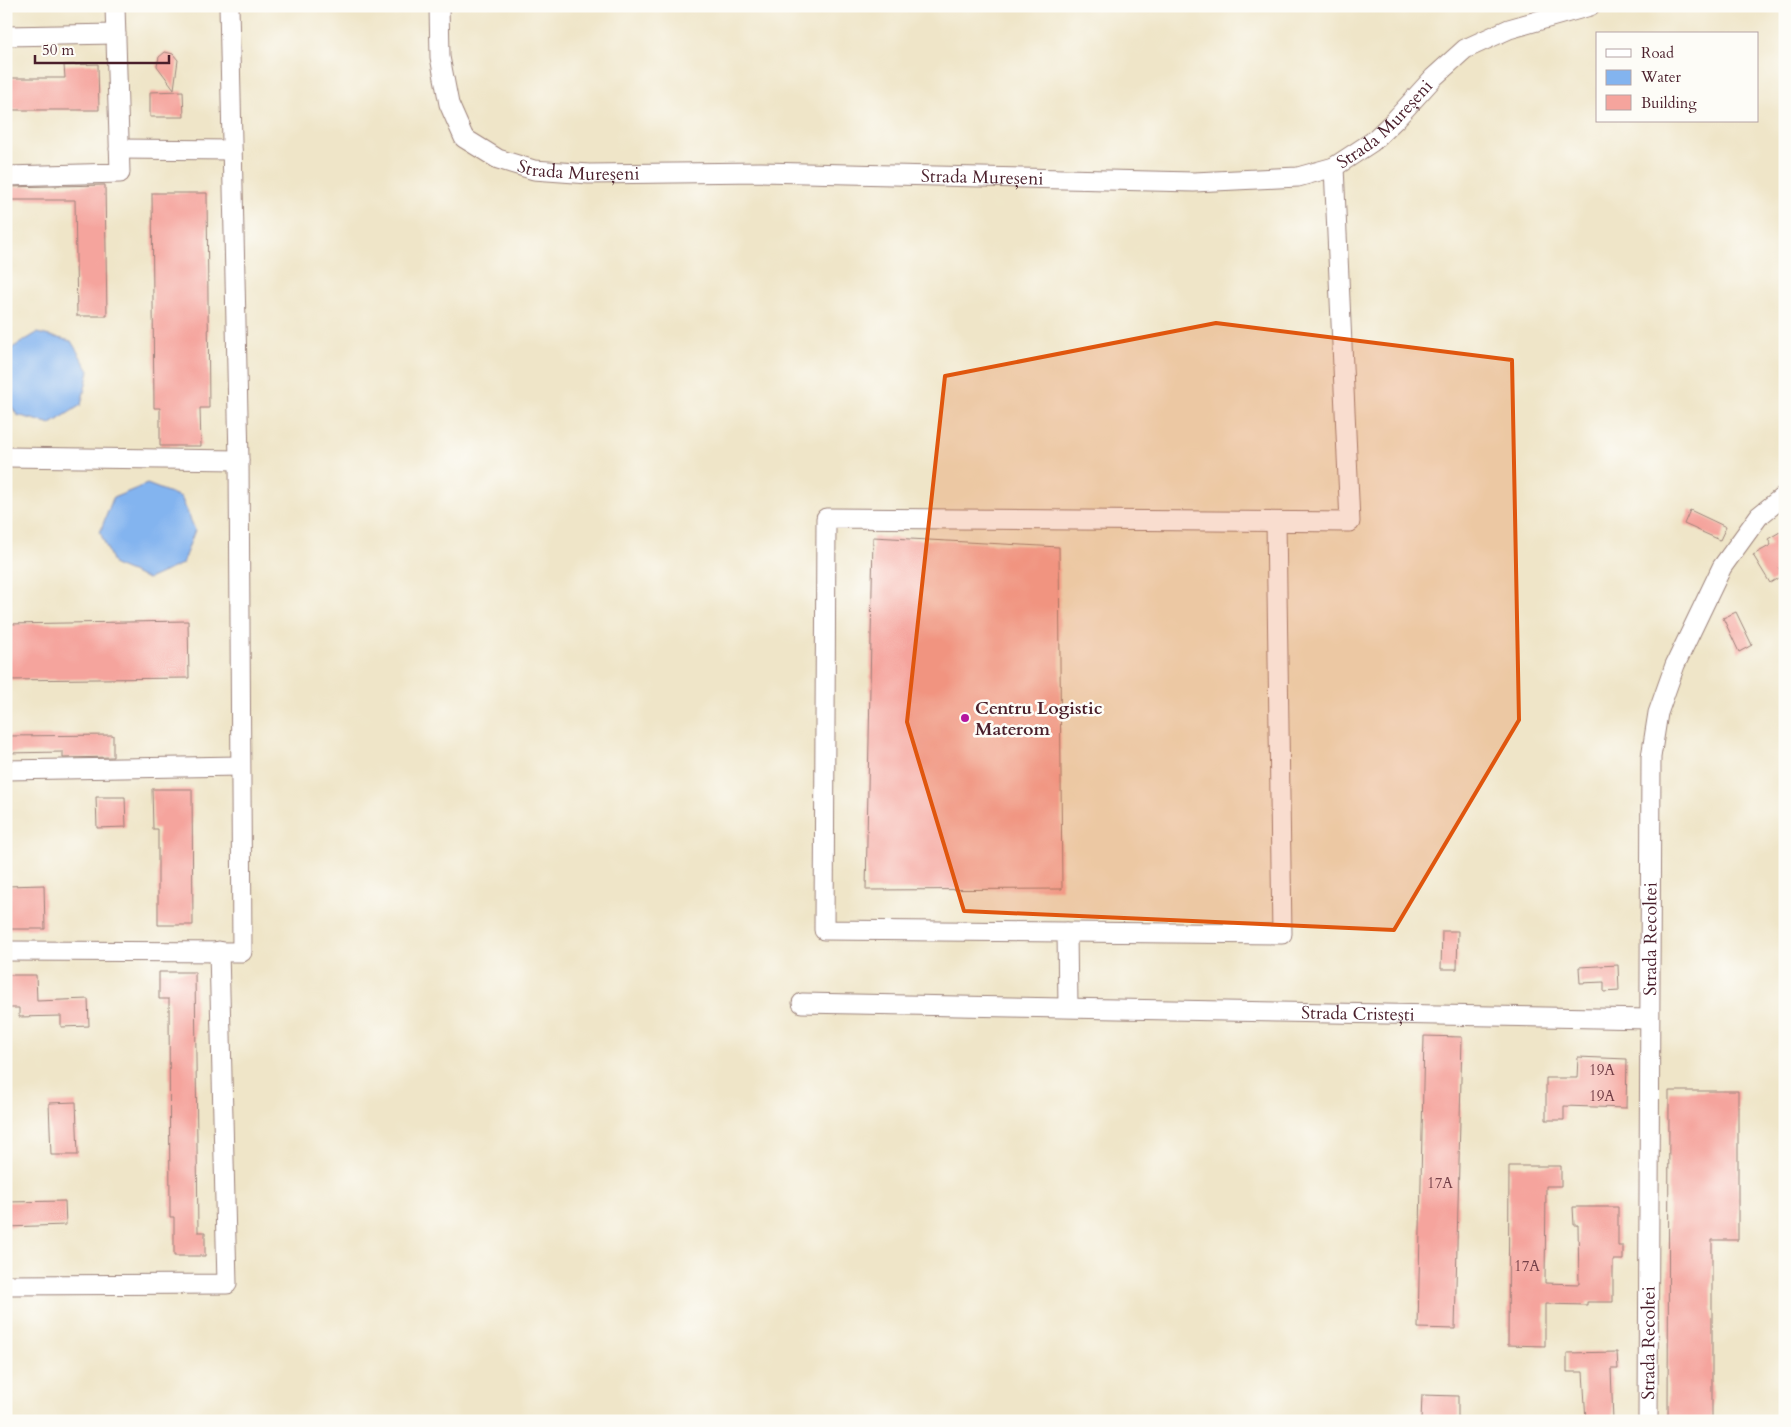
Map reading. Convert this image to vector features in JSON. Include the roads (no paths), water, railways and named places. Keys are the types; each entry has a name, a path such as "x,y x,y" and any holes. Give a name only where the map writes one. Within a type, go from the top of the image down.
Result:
{"street":[{"path":"6,176 120,173 115,6"},
{"path":"6,952 242,952 239,460 229,6"},
{"name":"Strada Mureșeni","path":"438,6 440,58 449,104 464,138 498,159 534,170 589,174 761,172 1194,182 1298,177 1334,167 1372,142 1395,120 1434,76 1465,49 1509,29 1590,6"},
{"path":"6,36 116,34"},
{"path":"119,149 232,150"},
{"path":"1276,522 1282,934 824,930 826,518 1350,522 1334,167"},
{"path":"6,458 239,460"},
{"name":"Strada Recoltei","path":"1648,1421 1651,757 1658,713 1675,665 1722,566 1759,516 1785,495"},
{"path":"6,770 240,766"},
{"path":"1068,932 1068,1006"},
{"path":"6,1285 227,1284 218,951"},
{"name":"Strada Cristești","path":"802,1003 1068,1006 1649,1019"}],"water":[{"path":"37,333 71,341 89,371 81,405 51,424 17,415 6,398 7,351"},
{"path":"147,484 181,497 195,530 182,564 148,579 114,565 100,532 113,498"}],"place":[{"name":"Centru Logistic Materom","path":"965,718"}]}
